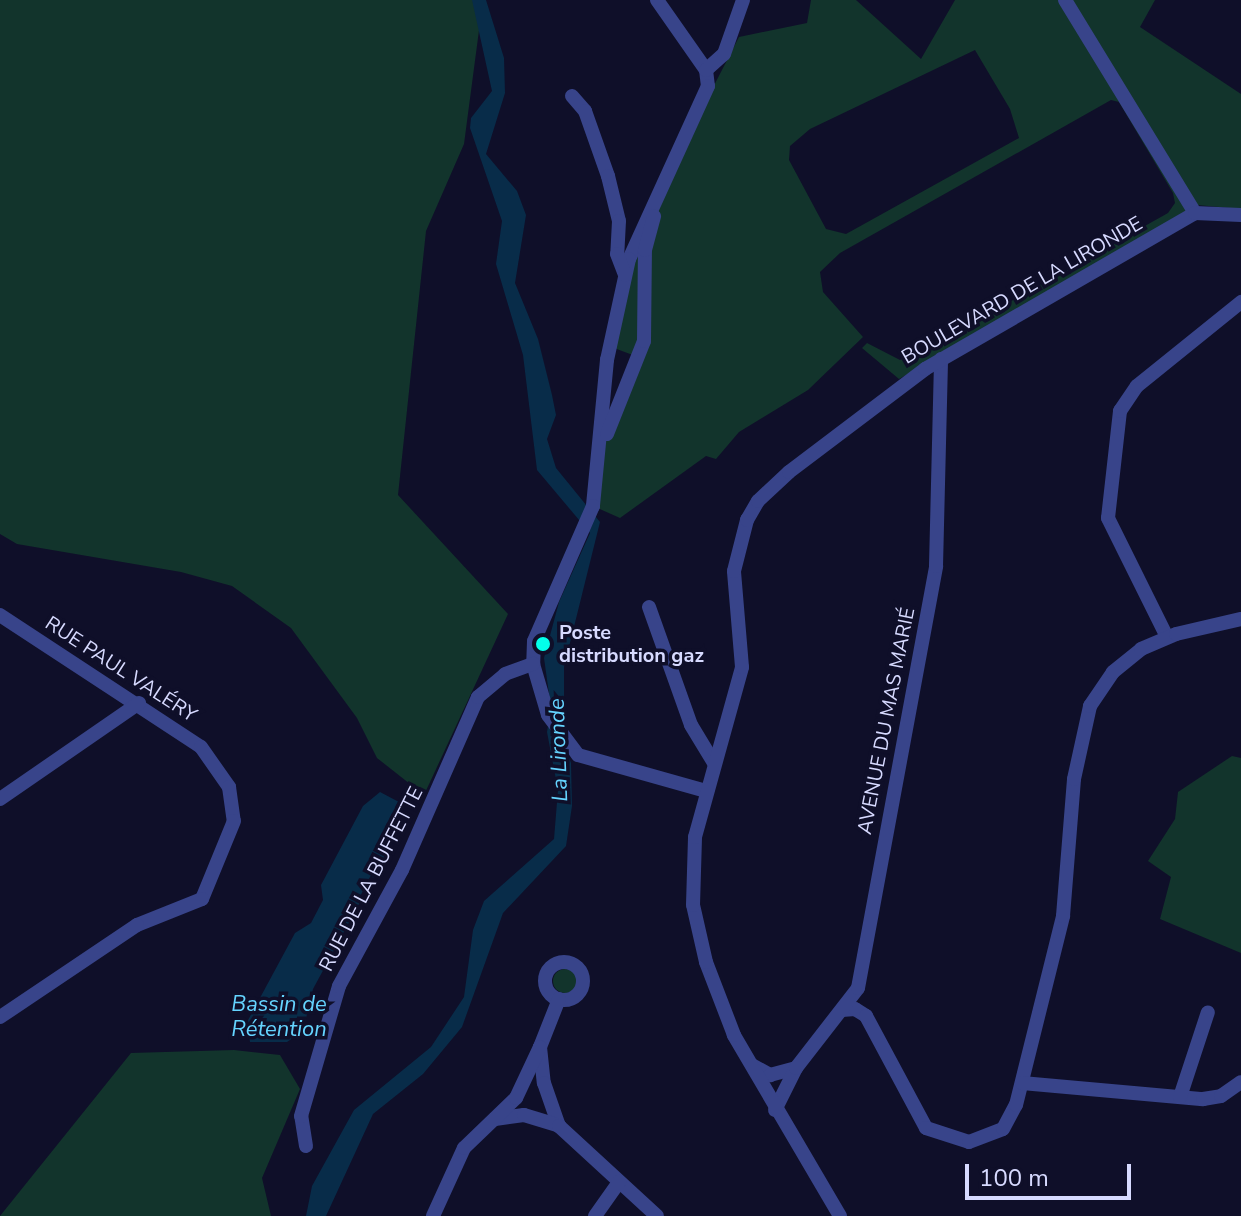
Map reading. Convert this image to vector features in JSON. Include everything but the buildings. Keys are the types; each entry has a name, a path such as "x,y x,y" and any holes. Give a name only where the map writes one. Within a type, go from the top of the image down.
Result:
{"street":[{"path":"657,0 706,70 708,86 625,275 610,348 593,506 584,534 534,641 533,664 545,708 565,741 584,759 706,791"},
{"path":"706,70 724,54 743,0"},
{"path":"1065,0 1195,213 1241,215"},
{"path":"572,96 585,111 608,176 619,221 617,254 625,275"},
{"path":"596,469 613,412 644,341 645,250 659,194"},
{"name":"BOULEVARD DE LA LIRONDE","path":"840,1216 775,1110 723,1013 694,915 692,861 706,791 742,667 734,571 752,510 789,472 941,359 1195,213"},
{"path":"1167,637 1108,518 1120,411 1137,386 1241,302"},
{"path":"610,348 621,362 639,357"},
{"name":"AVENUE DU MAS MARIÉ","path":"775,1110 796,1068 858,988 936,566 941,359"},
{"path":"649,607 700,746 714,763"},
{"name":"RUE PAUL VALÉRY","path":"0,615 139,703 201,747 229,787 234,821 214,881 195,905 137,925 0,1017"},
{"path":"858,988 866,1016 922,1123 946,1138 974,1142 999,1132 1012,1115 1022,1083 1065,905 1085,719 1113,672 1167,637 1241,619"},
{"name":"RUE DE LA BUFFETTE","path":"306,1146 301,1116 339,986 402,870 478,697 505,674 533,664"},
{"path":"0,799 139,703"},
{"path":"433,1216 464,1148 525,1086 559,999"},
{"path":"842,1010 855,1009 866,1016"},
{"path":"1180,1097 1208,1012"},
{"path":"540,1047 544,1083 559,1126"},
{"path":"748,1062 770,1075 796,1068"},
{"path":"1022,1083 1216,1098 1241,1082"},
{"path":"494,1119 524,1115 559,1126 657,1216"},
{"path":"595,1216 619,1182"}],"green space":[{"path":"0,0 483,0 464,144 426,231 398,495 508,614 424,795 377,758 357,718 291,628 232,586 181,572 17,544 0,534"},
{"path":"811,0 856,0 921,59 955,0 1063,0 1186,197 1186,213 899,379 862,348 867,343 900,360 922,351 1168,213 1175,203 1173,193 1119,102 1111,100 840,253 820,272 823,292 863,337 808,390 739,432 716,459 706,456 620,518 593,506 596,469 613,412 638,357 614,348 626,256 739,37 807,23","holes":["975,50 1010,109 1019,138 846,234 826,229 789,160 790,146 810,129"]},
{"path":"1069,0 1155,0 1140,27 1241,94 1241,209 1197,205"},
{"path":"1232,756 1241,758 1241,953 1160,919 1171,877 1148,861 1175,819 1178,792"},
{"path":"565,969 574,972 577,981 574,990 565,993 556,990 553,981 556,972"},
{"path":"234,1050 280,1055 300,1089 262,1178 271,1216 0,1216 131,1053"}],"water":[{"name":"La Lironde","path":"472,0 486,0 504,58 505,93 486,154 517,191 526,215 515,283 538,339 552,395 556,415 547,439 556,468 600,522 564,667 564,743 571,763 572,806 566,846 503,913 462,1027 423,1074 373,1114 326,1216 306,1216 312,1186 354,1110 431,1047 464,997 473,930 484,901 554,839 558,790 547,732 551,708 544,658 559,602 590,533 537,470 523,355 496,264 502,221 470,128 471,118 492,91"},
{"name":"Bassin de Rétention","path":"380,792 399,802 399,830 313,989 303,1031 287,1042 250,1042 247,1022 295,933 311,923 323,900 321,885 363,806"}],"place":[{"name":"Poste distribution gaz","path":"543,644"}]}
